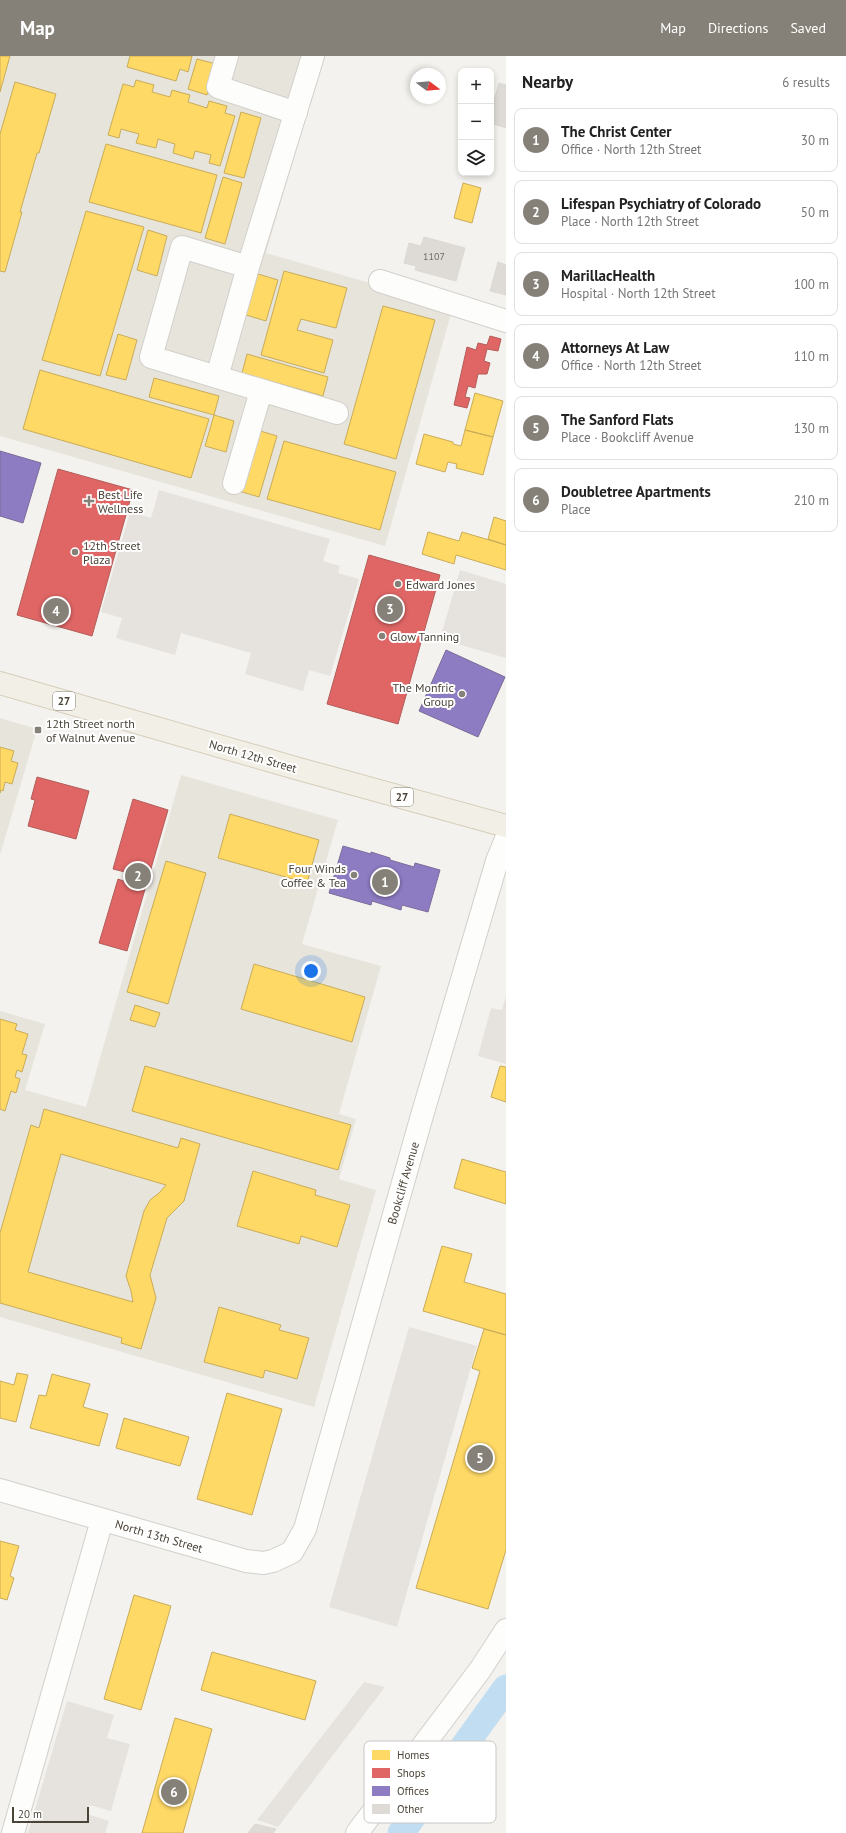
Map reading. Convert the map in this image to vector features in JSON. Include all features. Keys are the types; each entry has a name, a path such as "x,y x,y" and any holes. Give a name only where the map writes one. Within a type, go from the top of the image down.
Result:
{"main road":[{"name":"North 12th Street","path":"0,683 299,769 506,826"}],"street":[{"path":"228,56 218,87 296,113"},
{"path":"217,377 248,267 313,56"},
{"path":"248,267 182,246 151,357 337,413"},
{"path":"380,281 506,321"},
{"path":"234,483 261,390"},
{"name":"Bookcliff Avenue","path":"305,1529 428,1097 497,861 506,839"},
{"name":"North 13th Street","path":"0,1490 246,1561 263,1563 273,1561 292,1552 305,1529"},
{"path":"13,1833 102,1520"},
{"path":"426,1741 480,1670 506,1630"},
{"path":"357,1833 365,1823"}],"shaded area":[{"path":"0,56 323,56 266,253 453,307 385,546 0,436"},
{"path":"159,490 330,539 323,561 340,566 338,573 359,579 330,676 309,670 303,691 245,674 251,653 181,633 175,655 116,638 122,618 101,612 130,512 151,518"},
{"path":"460,570 506,584 506,658 440,639"},
{"path":"0,718 37,729 0,855"},
{"path":"181,775 338,820 302,944 381,966 339,1114 356,1119 339,1179 376,1190 314,1407 0,1317 0,1011 45,1024 25,1090 86,1107"},
{"path":"506,996 506,1064 478,1056 491,1008 502,1010"},
{"path":"409,1327 477,1346 397,1627 329,1607"},
{"path":"364,1682 385,1687 278,1827 257,1820"},
{"path":"67,1701 114,1715 107,1738 130,1744 111,1811 90,1805 87,1814 109,1821 105,1833 28,1833"}],"building: Homes":[{"path":"0,56 10,56 0,92"},
{"path":"130,56 192,56 188,72 180,69 176,81 127,67"},
{"path":"197,59 216,64 207,95 188,89"},
{"path":"136,80 154,85 152,92 170,97 172,90 190,95 188,102 207,108 209,101 227,106 225,113 235,116 220,166 209,163 211,155 195,151 193,159 173,153 175,144 158,139 156,148 136,143 139,134 121,129 119,138 108,135 123,84 134,87"},
{"path":"15,82 56,94 20,212 22,212 5,272 0,271 0,134"},
{"path":"241,112 261,118 244,178 224,173"},
{"path":"106,144 217,175 201,233 89,202"},
{"path":"223,177 242,183 225,244 205,238"},
{"path":"463,183 481,188 472,223 454,218"},
{"path":"86,211 144,227 100,376 42,360"},
{"path":"148,230 167,236 157,276 137,270"},
{"path":"284,271 347,288 336,328 301,319 297,330 333,340 324,373 261,355"},
{"path":"258,274 278,280 266,321 246,315"},
{"path":"383,306 435,320 396,459 344,444"},
{"path":"118,334 137,340 126,380 106,375"},
{"path":"247,354 328,377 323,396 242,373"},
{"path":"40,370 209,419 191,478 23,429"},
{"path":"154,378 219,396 214,415 149,397"},
{"path":"475,393 503,401 493,437 465,430"},
{"path":"214,415 234,421 226,452 205,446"},
{"path":"257,430 277,436 259,497 239,491"},
{"path":"465,430 493,437 483,475 456,468 457,464 448,462 445,472 416,464 424,434 453,442 453,444 461,446"},
{"path":"284,441 396,472 380,530 267,499"},
{"path":"494,517 506,521 506,545 488,539"},
{"path":"428,532 459,541 462,532 506,545 506,570 456,555 454,564 422,554"},
{"path":"0,747 14,751 11,761 18,763 12,784 5,782 3,791 1,790 0,793"},
{"path":"230,814 319,840 307,883 218,858"},
{"path":"166,861 206,873 168,1004 127,992"},
{"path":"254,964 365,997 352,1042 241,1009"},
{"path":"135,1005 160,1013 155,1027 130,1020"},
{"path":"0,1019 17,1024 15,1030 28,1034 22,1054 27,1055 22,1072 17,1070 15,1077 20,1079 16,1093 11,1091 5,1111 0,1109"},
{"path":"145,1066 351,1125 338,1170 132,1111"},
{"path":"500,1066 506,1067 506,1102 491,1097"},
{"path":"44,1109 178,1148 181,1138 200,1144 184,1201 167,1218 150,1275 156,1298 141,1349 121,1343 122,1338 0,1303 0,1233 31,1125 39,1128","holes":["61,1154 166,1185 150,1200 144,1211 126,1276 133,1302 28,1272"]},
{"path":"462,1159 506,1172 506,1204 454,1188"},
{"path":"253,1171 316,1190 315,1195 350,1205 337,1247 301,1236 299,1244 237,1226"},
{"path":"442,1246 472,1254 464,1282 506,1294 506,1335 423,1311"},
{"path":"219,1307 281,1325 279,1330 309,1338 297,1379 265,1370 263,1378 204,1362"},
{"path":"484,1329 506,1335 506,1550 488,1609 416,1588 480,1371 472,1368"},
{"path":"17,1373 28,1375 16,1422 0,1418 0,1381 14,1385"},
{"path":"52,1374 90,1384 83,1407 108,1414 99,1446 30,1428 39,1395 46,1396"},
{"path":"227,1393 282,1409 252,1515 197,1499"},
{"path":"124,1418 189,1437 180,1466 116,1448"},
{"path":"0,1541 19,1546 10,1576 14,1578 7,1600 0,1598"},
{"path":"134,1595 171,1606 141,1710 104,1699"},
{"path":"212,1652 316,1681 305,1720 201,1690"},
{"path":"175,1718 212,1729 183,1833 142,1833"}],"building: Shops":[{"path":"490,336 501,339 498,351 487,349 484,361 490,363 487,374 478,374 475,388 468,386 465,397 470,398 467,408 454,405 467,347 476,350 478,343 487,345"},
{"name":"12th Street Plaza","path":"58,469 133,490 92,636 17,615"},
{"path":"369,555 440,575 398,724 327,704"},
{"path":"37,777 89,791 76,839 28,826 35,800 31,799"},
{"path":"133,799 168,810 127,951 99,943 118,879 126,882 129,873 113,869"}],"building: Offices":[{"path":"0,451 41,463 23,523 0,516"},
{"name":"The Monfric Group","path":"446,650 505,677 478,737 419,711"},
{"path":"343,846 371,854 371,852 390,858 390,860 414,867 415,863 440,870 428,912 402,905 401,910 372,901 371,905 329,893"}],"building: Other":[{"path":"499,83 506,85 506,128 494,124 494,100"},
{"path":"424,237 465,248 456,281 415,270 416,266 404,263 409,243 421,246"},
{"path":"498,262 506,265 506,295 490,291"},
{"path":"255,1824 276,1829 273,1833 248,1833"}],"waterway":[{"path":"468,1741 506,1688"},
{"path":"401,1833 408,1823"}],"place":[{"name":"Best Life Wellness","path":"89,501"},
{"name":"12th Street Plaza","path":"75,552"},
{"name":"Edward Jones","path":"398,584"},
{"name":"MarillacHealth","path":"390,609"},
{"name":"Attorneys At Law","path":"56,611"},
{"name":"Glow Tanning","path":"382,636"},
{"name":"The Monfric Group","path":"462,694"},
{"name":"12th Street north of Walnut Avenue","path":"38,730"},
{"name":"Four Winds Coffee & Tea","path":"354,875"},
{"name":"Lifespan Psychiatry of Colorado","path":"138,876"},
{"name":"The Christ Center","path":"385,882"},
{"name":"The Sanford Flats","path":"480,1458"},
{"name":"Doubletree Apartments","path":"174,1792"}]}
